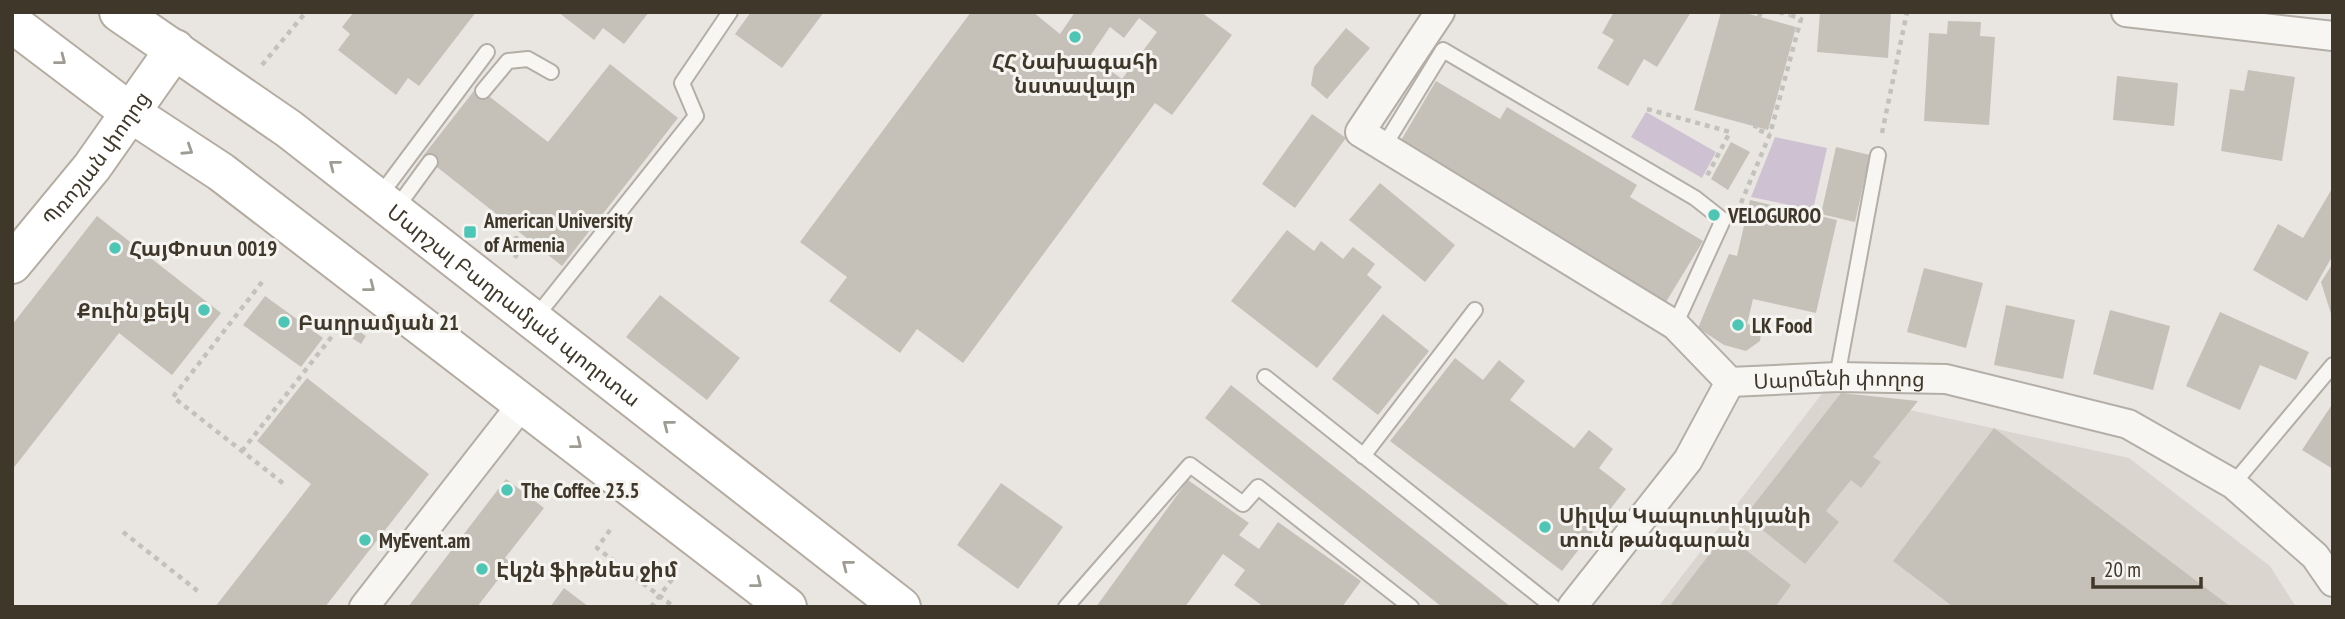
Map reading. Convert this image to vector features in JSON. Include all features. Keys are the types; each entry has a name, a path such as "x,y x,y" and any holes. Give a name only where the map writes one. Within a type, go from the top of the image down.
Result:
{"main road":[{"name":"Մարշալ Բաղրամյան պողոտա","path":"119,12 265,111 901,607"},
{"path":"12,23 120,106 221,172 787,607"},
{"name":"Պռոշյան փողոց","path":"12,227 175,49"},
{"name":"Պռոշյան փողոց","path":"12,264 120,106"}],"street":[{"path":"1372,139 1440,12"},
{"path":"2126,12 2333,36"},
{"name":"Սարմենի փողոց","path":"1372,139 1675,325 1730,382 1837,377 1946,379 2128,424 2233,484 2315,556 2333,582"},
{"path":"1572,607 1688,460 1730,382"},
{"path":"364,607 523,403"}],"lane":[{"path":"533,321 696,116 682,83 730,12"},
{"path":"1372,139 1443,50 1695,198 1723,220 1675,325"},
{"path":"386,205 487,52"},
{"path":"483,91 508,61 528,59 551,72"},
{"path":"1837,377 1878,155"},
{"path":"386,205 430,162"},
{"path":"1363,456 1475,310"},
{"path":"2233,484 2333,365"},
{"path":"1265,377 1553,607"},
{"path":"1066,607 1190,465 1243,504 1258,487 1411,607"}],"path":[{"path":"262,65 306,12"},
{"path":"1741,202 1770,134 1801,19 1779,12"},
{"path":"1878,155 1907,12"},
{"path":"1647,108 1730,132 1703,184"},
{"path":"1733,113 1731,117 1756,124 1755,129 1770,134"},
{"path":"510,264 518,252 516,236"},
{"path":"262,282 173,397 284,484"},
{"path":"242,451 333,335"},
{"path":"610,530 597,548 674,607"},
{"path":"123,532 199,592"},
{"path":"651,607 673,578"},
{"path":"663,607 667,601"}],"shaded area":[{"path":"1646,112 1716,152 1702,178 1631,137"},
{"path":"1775,137 1827,148 1813,210 1751,197"},
{"path":"1824,391 2129,458 2270,566 2296,607 1658,607"}],"building":[{"path":"354,12 476,12 419,86 408,78 396,95 338,50 350,34 342,27"},
{"path":"558,12 649,12 624,44 603,28 594,40"},
{"path":"751,12 824,12 782,68 735,34"},
{"path":"971,12 1033,12 1060,34 1075,12 1201,12 1232,35 1172,115 1155,103 963,363 917,329 900,353 829,301 847,277 800,242","holes":["1139,18 1157,32 1122,79 1090,56 1110,27 1124,38"]},
{"path":"1614,12 1691,12 1657,67 1644,59 1628,86 1597,68 1614,40 1602,33"},
{"path":"1721,12 1742,12 1796,27 1768,130 1694,110"},
{"path":"1820,12 1891,12 1888,58 1817,52"},
{"path":"1948,21 1981,22 1980,36 1995,37 1989,125 1924,121 1929,33 1947,34"},
{"path":"1346,28 1370,48 1327,99 1311,85 1314,67"},
{"path":"610,64 678,118 562,266 423,156 477,87 548,142"},
{"path":"2248,70 2295,77 2282,161 2221,151 2230,89 2244,91"},
{"path":"2117,76 2178,83 2174,126 2113,120"},
{"path":"1436,81 1500,119 1507,107 1637,185 1630,197 1703,241 1666,302 1400,142"},
{"path":"1312,114 1346,138 1295,208 1262,184"},
{"path":"1731,142 1750,152 1728,190 1711,179"},
{"path":"1836,147 1870,155 1855,222 1821,214"},
{"path":"1380,183 1455,245 1425,282 1349,220"},
{"path":"2333,187 2333,255 2307,301 2253,270 2278,224 2303,238"},
{"path":"1750,200 1837,220 1816,313 1753,299 1747,324 1762,327 1760,341 1746,351 1724,345 1698,328 1729,254 1737,256"},
{"path":"97,216 221,313 172,375 119,333 12,470 12,325"},
{"path":"1287,230 1314,251 1321,241 1343,259 1353,247 1375,264 1367,275 1382,287 1317,368 1231,301"},
{"path":"2333,263 2333,317 2332,317 2321,282"},
{"path":"1924,268 1983,283 1966,348 1907,332"},
{"path":"660,295 740,358 707,400 626,337"},
{"path":"265,296 323,338 301,367 243,325"},
{"path":"2006,305 2075,320 2063,379 1994,365"},
{"path":"2110,310 2170,326 2153,390 2093,374"},
{"path":"2220,312 2309,352 2296,380 2260,365 2240,410 2186,386"},
{"path":"1383,314 1429,351 1378,415 1332,379"},
{"path":"357,330 366,336 361,344 352,338"},
{"path":"1455,358 1483,380 1499,360 1525,381 1510,400 1574,448 1589,430 1613,449 1599,468 1626,489 1562,571 1390,441"},
{"path":"307,378 429,474 325,607 215,607 311,484 257,441"},
{"path":"1231,385 1511,607 1442,607 1205,418"},
{"path":"1841,393 1918,401 1873,457 1881,462 1861,488 1851,480 1826,511 1839,522 1805,564 1745,516"},
{"path":"2333,403 2333,469 2302,450"},
{"path":"1994,428 2231,607 1953,607 1893,561"},
{"path":"506,479 544,508 505,558 511,563 477,607 408,607"},
{"path":"1188,480 1249,523 1239,535 1259,549 1278,522 1361,581 1342,607 1264,607 1234,585 1245,570 1223,554 1185,607 1096,607"},
{"path":"1001,483 1063,527 1018,589 957,545"},
{"path":"1725,534 1791,585 1775,607 1669,607"},
{"path":"564,588 589,607 550,607"}],"place":[{"name":"ՀՀ Նախագահի նստավայր","path":"1075,37"},
{"name":"VELOGUROO","path":"1714,215"},
{"name":"American University of Armenia","path":"470,232"},
{"name":"ՀայՓոստ 0019","path":"115,248"},
{"name":"Քուին քեյկ","path":"204,310"},
{"name":"Բաղրամյան 21","path":"284,322"},
{"name":"LK Food","path":"1738,325"},
{"name":"The Coffee 23.5","path":"507,490"},
{"name":"Սիլվա Կապուտիկյանի տուն թանգարան","path":"1545,527"},
{"name":"MyEvent.am","path":"365,540"},
{"name":"Էկշն ֆիթնես ջիմ","path":"482,569"}]}
